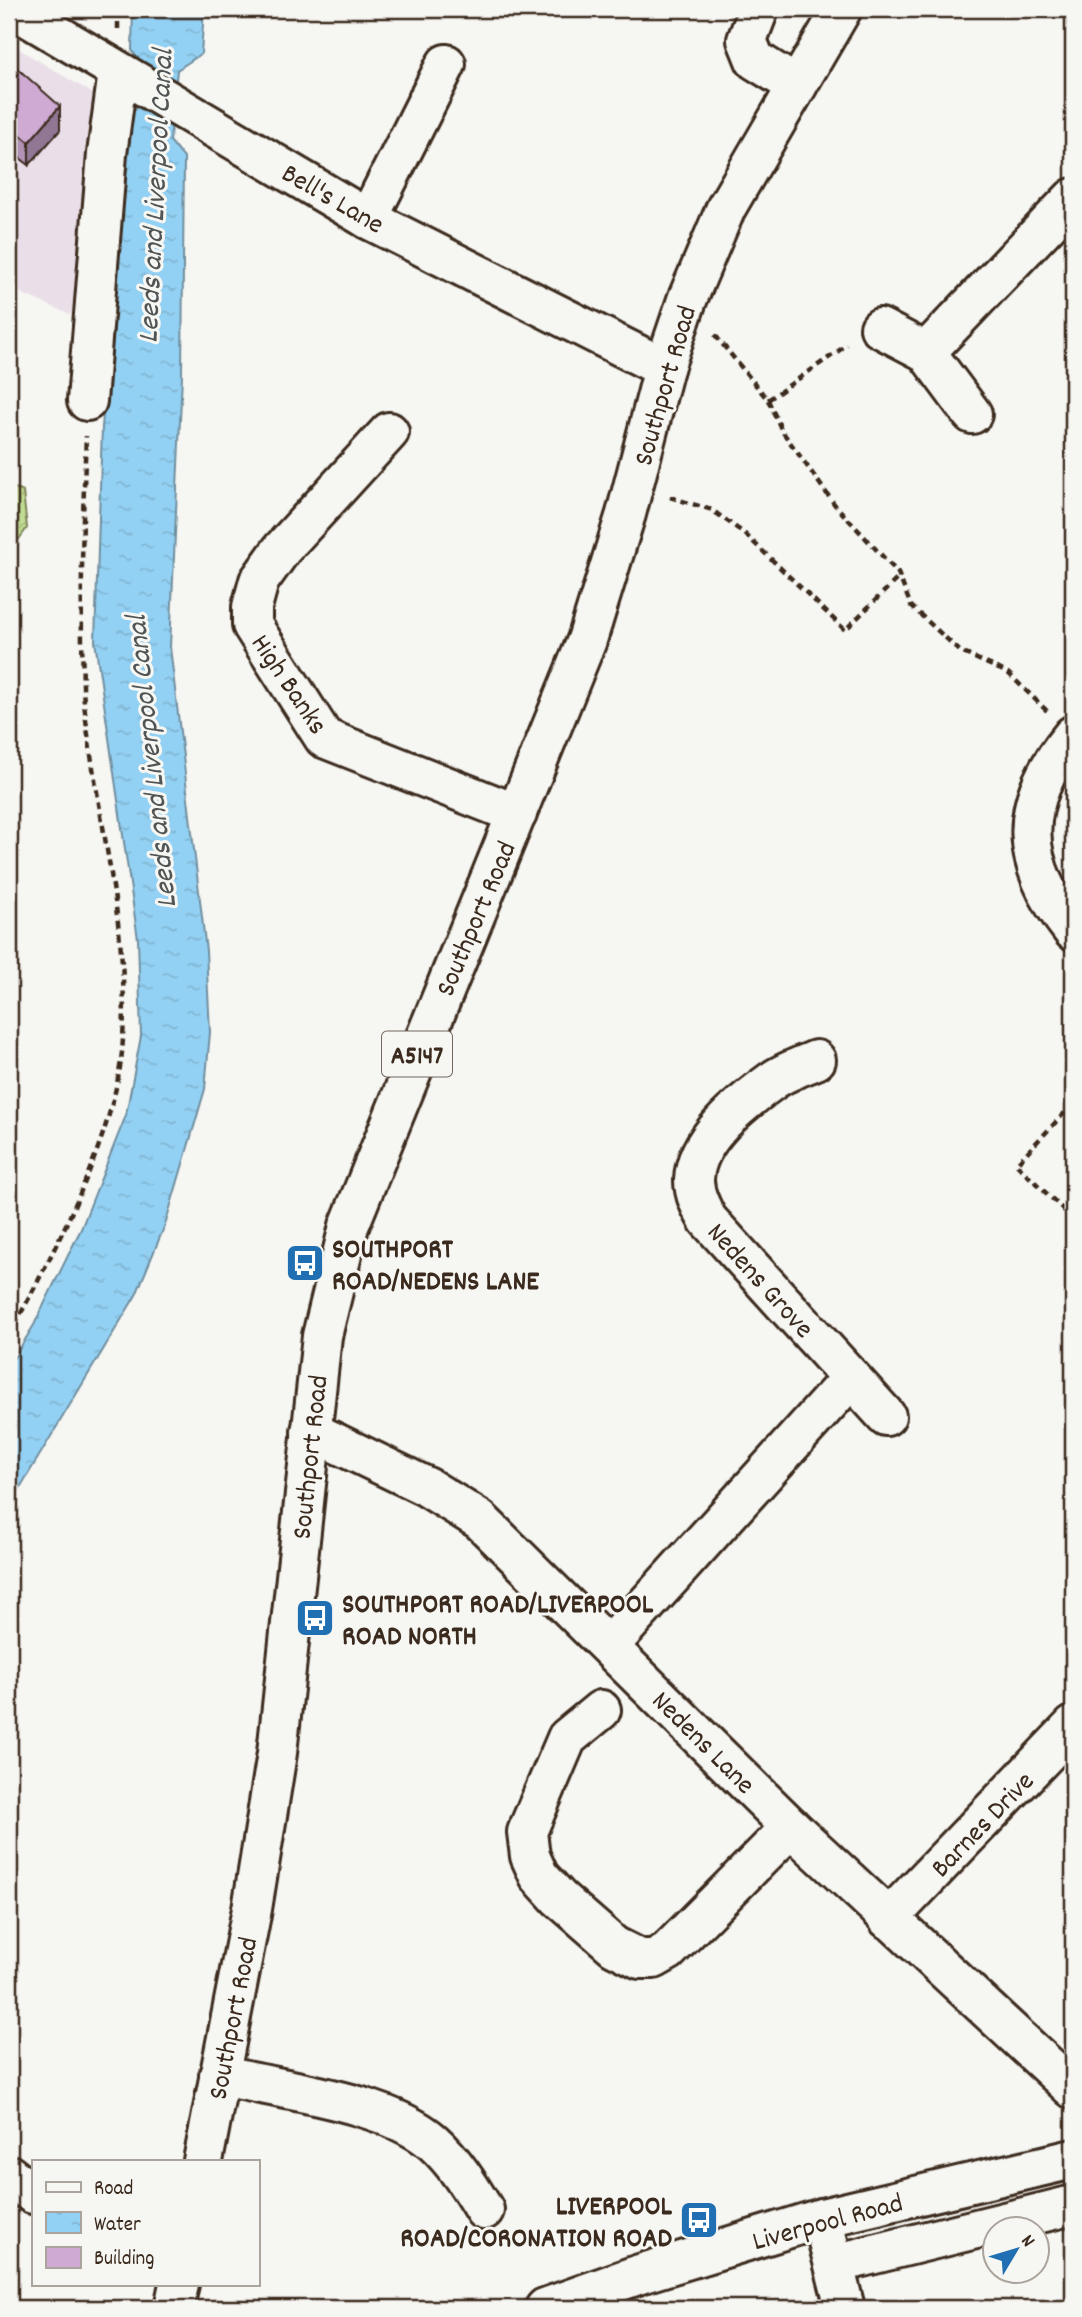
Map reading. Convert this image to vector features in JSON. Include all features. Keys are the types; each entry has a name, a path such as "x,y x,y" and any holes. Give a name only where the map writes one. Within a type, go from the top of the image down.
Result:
{"street":[{"name":"Bell's Lane","path":"14,9 368,219 664,368"},
{"path":"759,9 747,40 755,60 797,86"},
{"name":"Southport Road","path":"203,2160 252,1909 277,1753 322,1336 349,1226 587,639 626,514 664,368 687,300 726,208 842,9"},
{"path":"368,219 446,64"},
{"path":"87,401 107,154 132,80"},
{"path":"926,352 1073,198"},
{"path":"867,334 926,352 972,414"},
{"name":"High Banks","path":"389,432 282,550 259,580 252,607 252,625 324,738 517,814"},
{"path":"1073,735 1042,782 1030,832 1032,857 1041,882 1055,909 1073,931"},
{"name":"Nedens Grove","path":"816,1060 774,1079 724,1122 699,1160 694,1180 697,1199 708,1220 886,1416"},
{"path":"609,1646 851,1378"},
{"name":"Nedens Lane","path":"311,1431 427,1487 480,1520 791,1827 1073,2089"},
{"path":"601,1710 567,1738 527,1832 530,1856 539,1876 614,1946 640,1959 654,1959 668,1951 791,1827"},
{"name":"Barnes Drive","path":"888,1919 1073,1726"},
{"path":"219,2075 326,2098 402,2121 431,2140 453,2162 484,2210"},
{"name":"Liverpool Road","path":"545,2308 640,2274 822,2218 1073,2159"},
{"path":"9,2175 32,2193"},
{"path":"834,2264 1073,2205"},
{"path":"822,2218 845,2308"}],"path":[{"path":"710,330 768,400 782,431 835,505 899,577 911,606 961,652 1008,673 1073,735"},
{"path":"768,400 867,334"},
{"path":"9,1335 44,1270 107,1124 122,1054 124,994 118,930 84,708 80,570 87,401"},
{"path":"670,497 712,510 745,534 845,630 899,577"},
{"path":"1073,1104 1016,1164 1066,1212 1073,1205"}],"shaded area":[{"path":"9,43 97,96 80,262 71,315 16,291 9,297"}],"green space":[{"path":"9,485 23,492 27,528 9,553"}],"water":[{"name":"Leeds and Liverpool Canal","path":"133,9 204,9 201,54 177,70 170,141 184,158 182,375 170,647 206,951 210,1032 205,1089 165,1225 136,1295 9,1506 9,1366 34,1325 81,1229 126,1115 141,1036 138,939 95,641 102,427 129,115 146,100 151,80 132,50"}],"building":[{"path":"9,61 60,106 29,142 17,132 9,142"}],"place":[{"name":"SOUTHPORT ROAD/NEDENS LANE","path":"305,1263"},
{"name":"SOUTHPORT ROAD/LIVERPOOL ROAD NORTH","path":"315,1618"},
{"name":"LIVERPOOL ROAD/CORONATION ROAD","path":"699,2220"}]}
